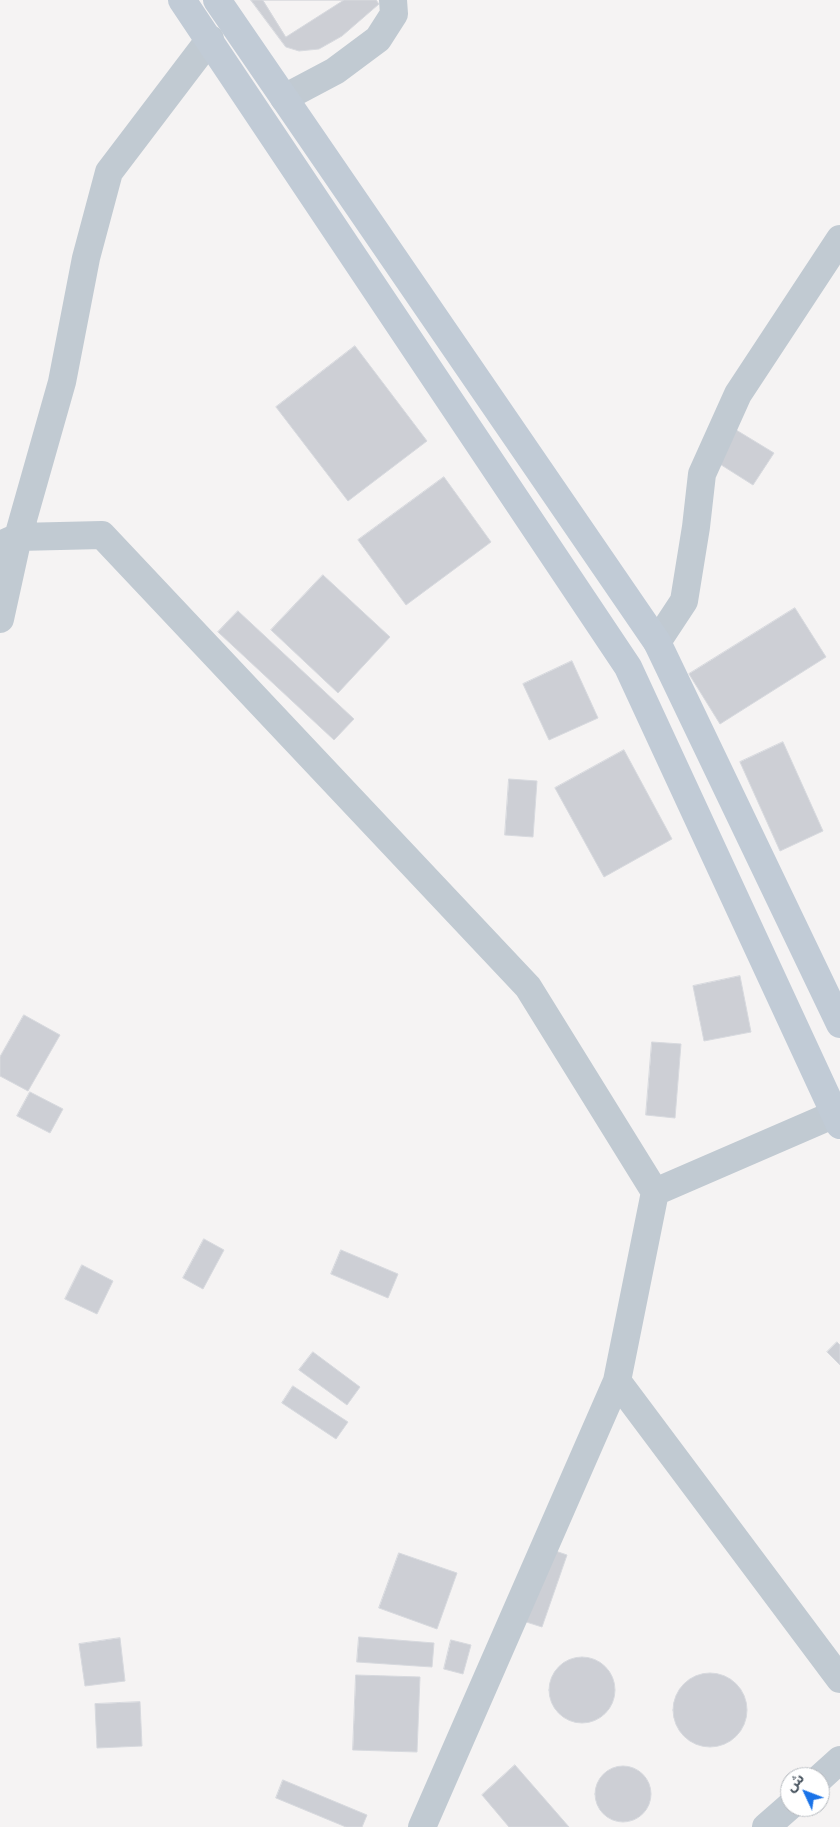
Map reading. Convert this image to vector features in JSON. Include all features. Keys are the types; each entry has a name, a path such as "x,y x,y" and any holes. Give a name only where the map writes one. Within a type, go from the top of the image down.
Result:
{"main road":[{"path":"182,0 210,39 628,667 838,1120"},
{"path":"217,0 658,642 840,1024"}],"street":[{"path":"284,98 335,71 378,40 394,14 393,0"},
{"path":"0,619 9,541 62,382 86,258 109,172 210,39"},
{"path":"658,642 684,601 702,474 738,394 840,239"},
{"path":"9,541 102,535 528,987 655,1192 617,1381 422,1827"},
{"path":"655,1192 838,1120"},
{"path":"617,1381 840,1679"},
{"path":"830,1769 840,1760"},
{"path":"766,1827 780,1815"}],"building":[{"path":"251,0 376,0 379,4 342,36 319,49 299,51 286,47"},
{"path":"263,0 344,0 286,37"},
{"path":"355,346 427,441 348,501 276,407"},
{"path":"723,422 774,453 753,485 704,454"},
{"path":"444,477 491,542 406,605 358,540"},
{"path":"323,575 390,637 338,693 271,630"},
{"path":"795,608 826,657 720,724 689,674"},
{"path":"238,611 354,719 334,740 218,632"},
{"path":"572,661 598,718 549,740 523,684"},
{"path":"783,742 823,831 780,851 740,762"},
{"path":"624,750 672,839 604,877 555,788"},
{"path":"509,779 537,781 533,837 505,835"},
{"path":"740,976 751,1032 704,1041 693,986"},
{"path":"24,1015 60,1035 28,1091 0,1076 0,1057"},
{"path":"652,1042 681,1044 675,1118 646,1115"},
{"path":"30,1092 63,1109 50,1133 17,1116"},
{"path":"204,1239 224,1250 203,1289 183,1278"},
{"path":"341,1250 398,1274 388,1298 331,1274"},
{"path":"82,1265 113,1281 97,1314 65,1299"},
{"path":"837,1342 840,1345 840,1365 827,1352"},
{"path":"313,1352 360,1387 347,1405 299,1370"},
{"path":"293,1386 348,1422 336,1439 282,1403"},
{"path":"544,1547 567,1555 542,1627 520,1620"},
{"path":"399,1553 457,1573 437,1629 379,1608"},
{"path":"359,1637 434,1643 432,1667 357,1662"},
{"path":"120,1638 125,1681 85,1686 79,1644"},
{"path":"451,1640 471,1645 463,1674 444,1669"},
{"path":"588,1657 606,1666 613,1677 615,1690 613,1703 606,1714 595,1721 576,1723 558,1714 551,1703 549,1684 558,1666 569,1659"},
{"path":"710,1673 724,1676 736,1684 744,1696 747,1710 744,1724 736,1736 724,1744 710,1747 696,1744 684,1736 676,1724 673,1710 676,1696 684,1684 696,1676"},
{"path":"356,1675 420,1677 417,1752 353,1750"},
{"path":"140,1702 142,1746 97,1748 95,1704"},
{"path":"515,1765 569,1827 509,1827 482,1795"},
{"path":"623,1766 643,1774 651,1794 643,1814 623,1822 603,1814 595,1794 603,1774"},
{"path":"283,1780 367,1815 362,1827 346,1827 276,1798"}]}
